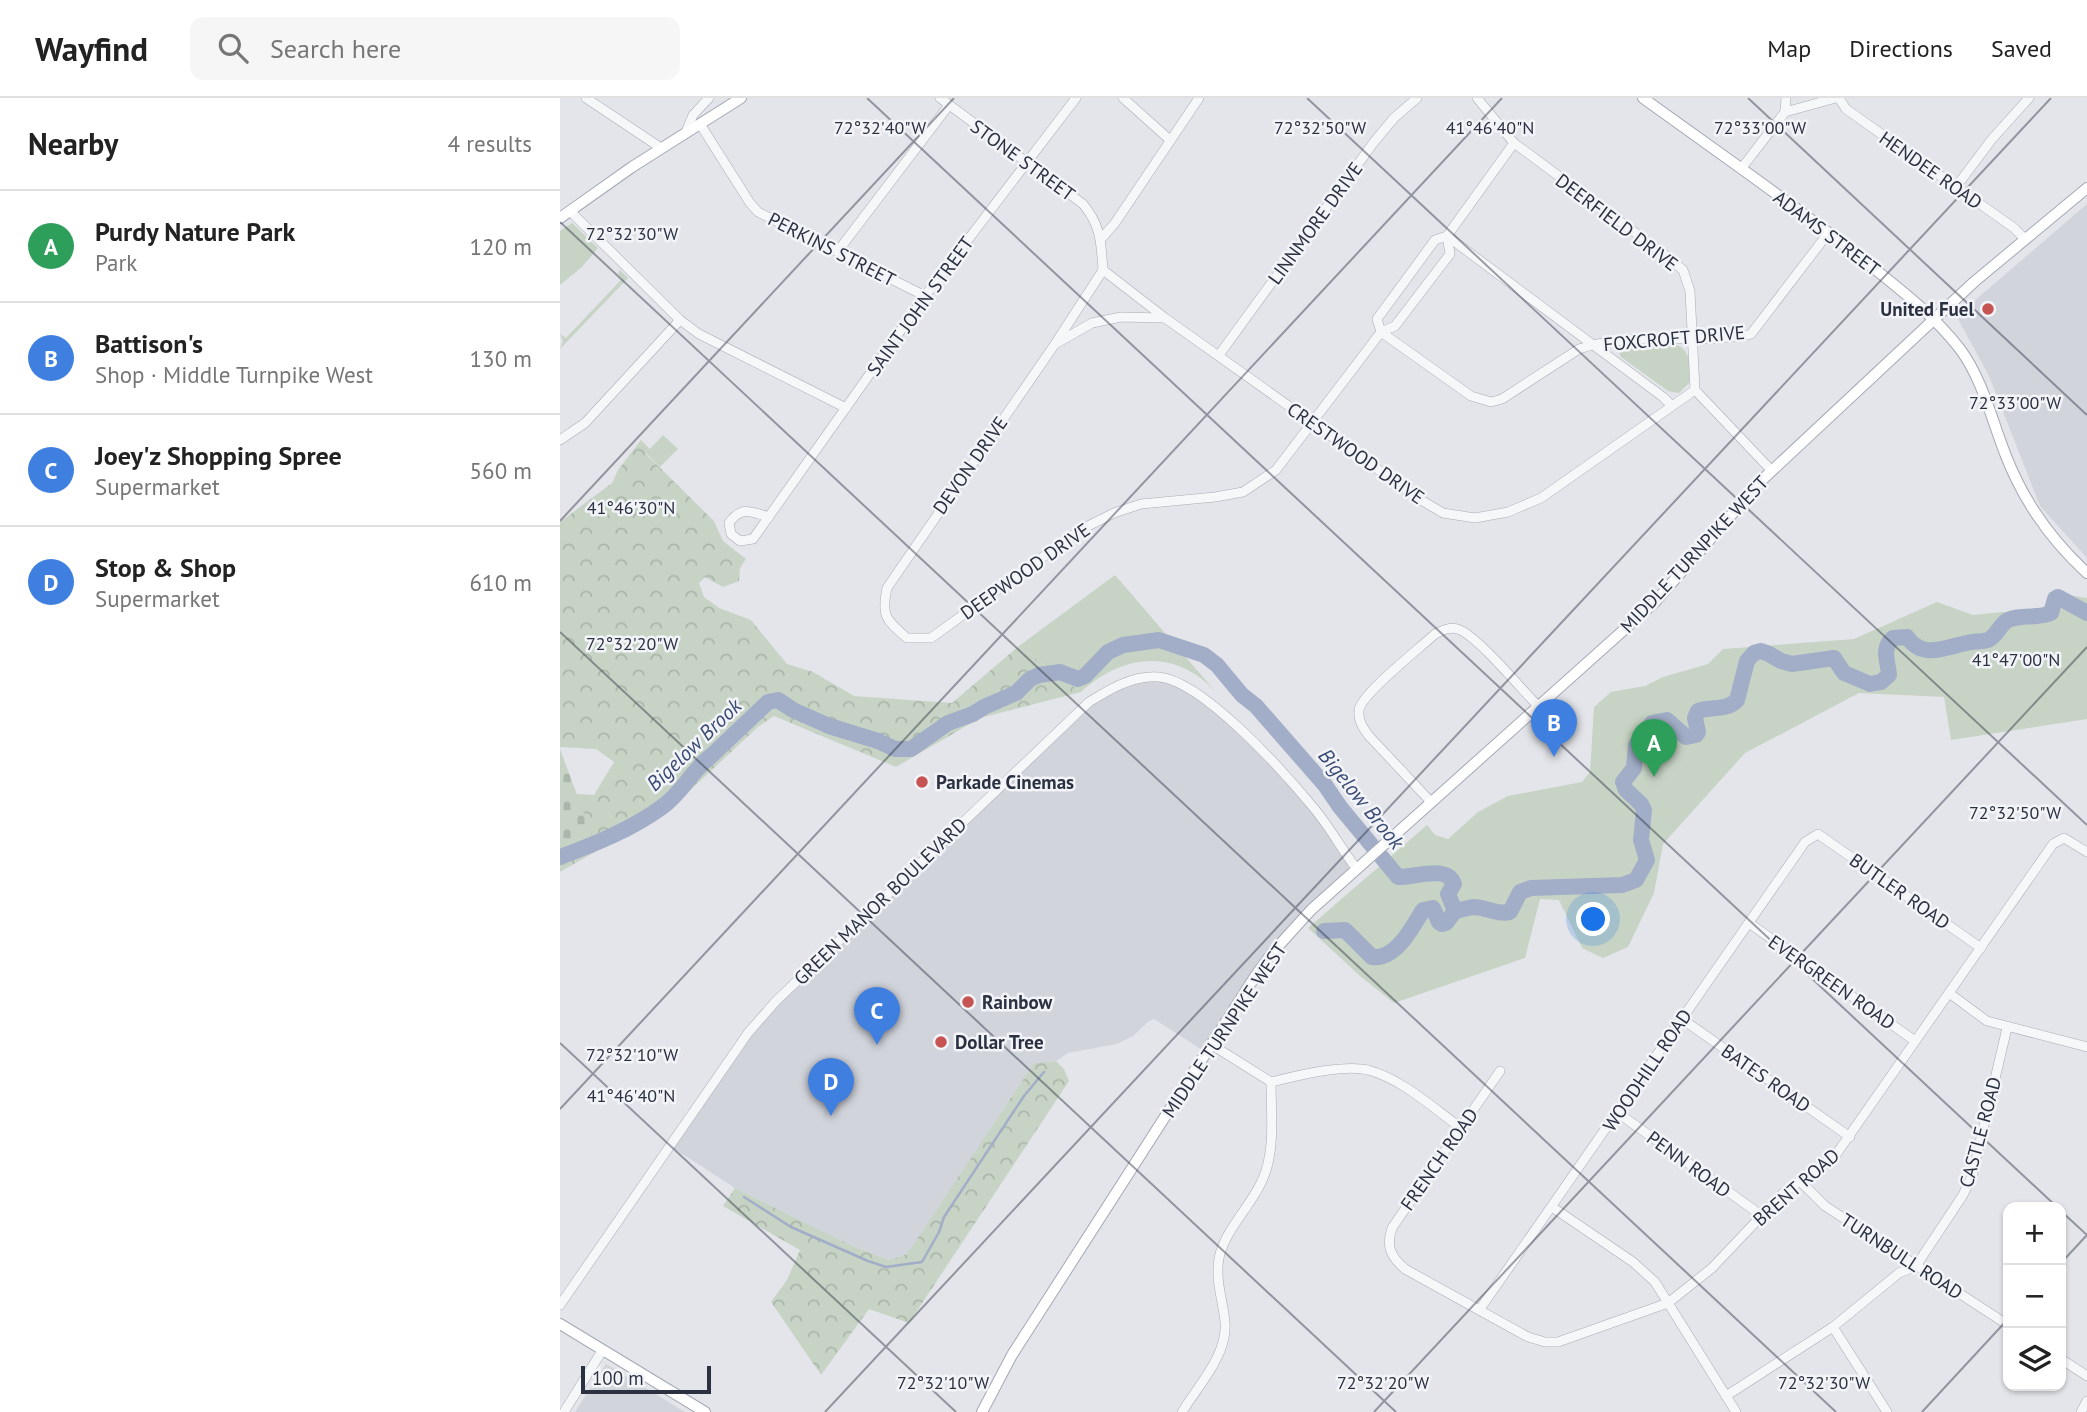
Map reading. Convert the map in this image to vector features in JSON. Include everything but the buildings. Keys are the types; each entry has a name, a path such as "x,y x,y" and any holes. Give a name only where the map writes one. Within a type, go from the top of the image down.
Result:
{"main road":[{"path":"560,218 661,148 741,98"},
{"name":"ADAMS STREET","path":"1643,98 1829,232 1933,319 1959,347 1973,368 2013,475 2026,500 2049,533 2087,573"},
{"name":"MIDDLE TURNPIKE WEST","path":"982,1412 1012,1355 1272,953 1311,910 1356,868 1655,602 1745,498 1933,319 2087,188"},
{"path":"560,1324 705,1412"}],"street":[{"path":"586,98 661,148"},
{"path":"686,132 693,115 709,98"},
{"name":"STONE STREET","path":"940,98 1083,204 1096,220 1101,239 1103,270"},
{"name":"SAINT JOHN STREET","path":"769,517 925,296 1076,98"},
{"path":"1123,98 1170,140"},
{"path":"1101,239 1115,223 1199,98"},
{"name":"LINNMORE DRIVE","path":"1219,355 1374,142 1394,118 1418,98"},
{"name":"DEERFIELD DRIVE","path":"1477,98 1514,143 1683,270 1690,291 1695,390"},
{"path":"1741,169 1785,112 1786,98"},
{"path":"1785,112 1837,98"},
{"name":"HENDEE ROAD","path":"1837,98 1846,110 2025,239"},
{"path":"1956,187 1992,139 2029,98"},
{"path":"838,251 949,105"},
{"name":"PERKINS STREET","path":"700,124 758,212 925,296"},
{"name":"DEEPWOOD DRIVE","path":"1381,332 1377,319 1434,240 1447,236 1514,143"},
{"path":"570,211 680,320 699,334 846,408"},
{"name":"FOXCROFT DRIVE","path":"1381,332 1471,396 1491,402 1502,399 1579,349 1592,344 1607,341 1694,340 1751,334 1829,232"},
{"path":"1447,236 1672,407"},
{"name":"DEEPWOOD DRIVE","path":"887,588 883,609 890,624 906,638 931,638 1080,530 1114,513 1141,504 1243,492 1276,470 1381,332 1395,326 1450,254 1447,236"},
{"name":"CRESTWOOD DRIVE","path":"1103,270 1165,318 1443,513 1475,518 1508,512 1541,498 1695,390"},
{"name":"DEVON DRIVE","path":"887,588 1103,270"},
{"name":"DEVON DRIVE","path":"1055,344 1092,323 1121,317 1165,318"},
{"path":"560,440 585,423 680,320"},
{"path":"1695,390 1772,471"},
{"path":"1431,803 1369,736 1361,724 1359,708 1367,695 1434,634 1447,628 1459,629 1473,638 1539,706"},
{"name":"GREEN MANOR BOULEVARD","path":"560,1305 748,1033 776,1001 1079,711 1112,688 1132,680 1158,677 1179,682 1199,694 1237,726 1314,808 1356,868"},
{"name":"WOODHILL ROAD","path":"1480,1309 1804,842 1818,834"},
{"name":"BUTLER ROAD","path":"1818,834 1981,948"},
{"name":"BRENT ROAD","path":"1389,1250 1405,1269 1528,1337 1545,1342 1558,1342 1656,1310 1712,1268 1783,1193 1835,1156 2053,844 2064,838 2087,852"},
{"name":"EVERGREEN ROAD","path":"1749,923 1915,1041"},
{"path":"1949,993 1987,1021 2087,1047"},
{"name":"BATES ROAD","path":"1682,1018 1850,1137"},
{"name":"CASTLE ROAD","path":"1916,1266 1963,1195 1972,1176 2007,1028"},
{"path":"1212,1045 1271,1082 1342,1069 1366,1069 1402,1086 1461,1128"},
{"name":"FRENCH ROAD","path":"1389,1250 1388,1239 1392,1228 1500,1070"},
{"path":"1182,1412 1224,1340 1225,1323 1218,1277 1220,1257 1228,1236 1262,1182 1268,1162 1271,1142 1271,1082"},
{"name":"PENN ROAD","path":"1618,1113 1760,1215"},
{"name":"TURNBULL ROAD","path":"1801,1182 1825,1206 2003,1322"},
{"path":"1552,1206 1633,1262 1655,1282 1736,1412"},
{"path":"1726,1396 1833,1327 1899,1273 1916,1266"},
{"path":"1833,1327 1887,1412"},
{"path":"564,1412 602,1351"},
{"path":"2066,1362 2087,1376"},
{"path":"2081,1412 2087,1401"}],"shaded area":[{"path":"2087,204 2087,558 2040,506 1989,376 1958,319 1959,314"},
{"path":"1158,677 1200,694 1314,808 1356,868 1294,928 1207,1053 1154,1019 1133,1036 1117,1044 1068,1053 1056,1061 1034,1063 908,1254 889,1260 855,1247 735,1188 670,1146 748,1033 1089,702 1112,688"},
{"path":"606,1364 685,1412 575,1412"}],"green space":[{"path":"572,223 598,248 582,267 560,285 560,231"},
{"path":"620,270 628,278 560,349 563,341 560,334 566,338 622,279 618,274"},
{"path":"1677,345 1688,356 1690,366 1689,383 1679,393 1668,391 1619,353 1623,347"},
{"path":"663,435 678,449 660,467 646,453"},
{"path":"641,440 650,449 646,454 714,521 723,541 746,559 740,568 739,581 723,587 705,577 699,583 704,597 719,608 751,620 787,664 813,672 854,696 952,703 1019,646 1081,692 980,718 896,767 774,716 759,726 670,809 560,872 560,793 594,795 614,762 596,749 560,747 560,522 612,483 618,470"},
{"path":"1115,575 1215,691 1183,668 1166,662 1148,661 1114,670 1081,692 1019,646"},
{"path":"2049,592 2087,598 2087,719 1951,740 1944,697 1859,693 1745,753 1663,844 1654,893 1628,947 1603,958 1582,948 1559,900 1540,899 1525,958 1394,1003 1308,928 1427,825 1435,835 1448,839 1478,812 1508,796 1582,782 1590,772 1594,707 1611,692 1645,686 1663,677 1708,664 1723,649 1854,639 1937,602 1973,615 2002,612 2042,617"},
{"path":"560,749 592,835 560,846"},
{"path":"1056,1061 1064,1069 1069,1081 909,1323 869,1309 821,1375 771,1302 787,1280 800,1250 723,1206 735,1188 855,1247 889,1260 907,1254 1034,1063"}],"waterway":[{"name":"Bigelow Brook","path":"1455,911 1473,907 1510,912 1520,892 1531,888 1622,885 1636,880 1647,860 1641,840 1644,810 1626,790 1623,782 1634,768 1636,745 1652,723 1667,720 1686,737 1696,735 1698,732 1695,718 1698,711 1729,706 1737,700 1747,661 1754,653 1761,651 1792,664 1834,658 1844,673 1870,684 1881,682 1889,675 1886,650 1893,638 1907,637 1913,644 1927,650 1986,641 2008,620 2051,613 2058,597 2087,613"},
{"name":"Bigelow Brook","path":"560,857 626,829 662,807 704,762 768,702 778,700 829,726 895,749 911,749 948,723 1016,693 1030,679 1039,675 1060,672 1078,679 1085,676 1108,652 1123,645 1159,640 1204,655 1217,665 1325,785 1398,877 1437,873 1450,878 1454,884 1448,894 1455,911"},
{"path":"1324,931 1345,930 1372,957 1381,957 1396,948 1423,910 1433,908 1442,924 1446,923 1455,911"},
{"path":"744,1197 791,1227 868,1261 886,1267 922,1262 944,1217 1024,1096 1044,1072"}],"place":[{"name":"United Fuel","path":"1988,309"},
{"name":"Battison's","path":"1554,757"},
{"name":"Purdy Nature Park","path":"1654,777"},
{"name":"Parkade Cinemas","path":"922,782"},
{"name":"Rainbow","path":"968,1002"},
{"name":"Dollar Tree","path":"941,1042"},
{"name":"Joey'z Shopping Spree","path":"877,1045"},
{"name":"Stop & Shop","path":"831,1116"}]}
